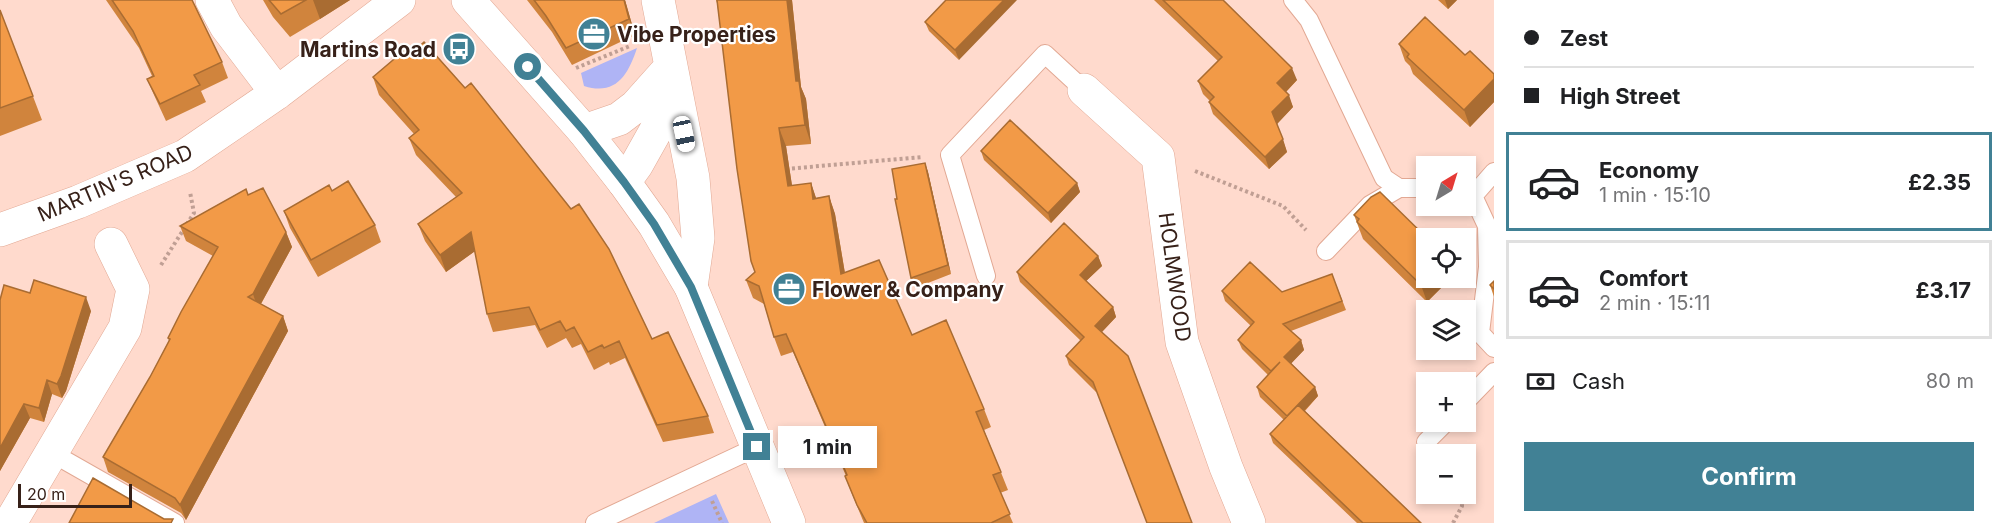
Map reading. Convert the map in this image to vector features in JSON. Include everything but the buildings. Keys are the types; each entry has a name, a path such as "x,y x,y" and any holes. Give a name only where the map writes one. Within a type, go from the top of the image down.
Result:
{"street":[{"path":"212,0 226,26 277,93"},
{"name":"MARTIN'S ROAD","path":"0,230 78,202 185,156 277,93 399,0"},
{"path":"468,0 584,131 654,224 691,287 789,523"},
{"path":"658,0 693,178 698,238 691,287"},
{"path":"584,131 619,119 636,106 670,67"},
{"path":"624,182 660,123 670,67"},
{"path":"1084,90 1158,157"},
{"name":"HOLMWOOD","path":"1158,157 1182,342 1226,467 1249,523"},
{"path":"10,523 125,328 133,289 111,244"}],"lane":[{"path":"1293,0 1309,20 1384,178 1399,188"},
{"path":"987,276 950,155 1045,54 1084,90"},
{"path":"1476,189 1494,172"},
{"path":"1326,251 1370,206 1399,188 1416,188"},
{"path":"1476,207 1487,226 1488,267 1480,333 1494,348"},
{"path":"1476,391 1494,372"},
{"path":"1426,442 1436,432"},
{"path":"595,523 757,447"},
{"path":"52,453 175,523"}],"path":[{"path":"542,82 664,32"},
{"path":"786,169 950,155"},
{"path":"133,289 160,266 194,213 185,156"},
{"path":"1158,157 1283,206"},
{"path":"712,501 722,523"},
{"path":"1453,523 1462,504"}],"shaded area":[{"path":"637,48 625,75 619,81 605,88 584,86 581,73"},
{"path":"716,494 729,523 654,523"}],"place":[{"name":"Vibe Properties","path":"594,34"},
{"name":"Martins Road","path":"459,49"},
{"name":"Flower & Company","path":"789,289"}],"route":[{"path":"528,67 584,131 654,224 691,287 757,447"}]}
